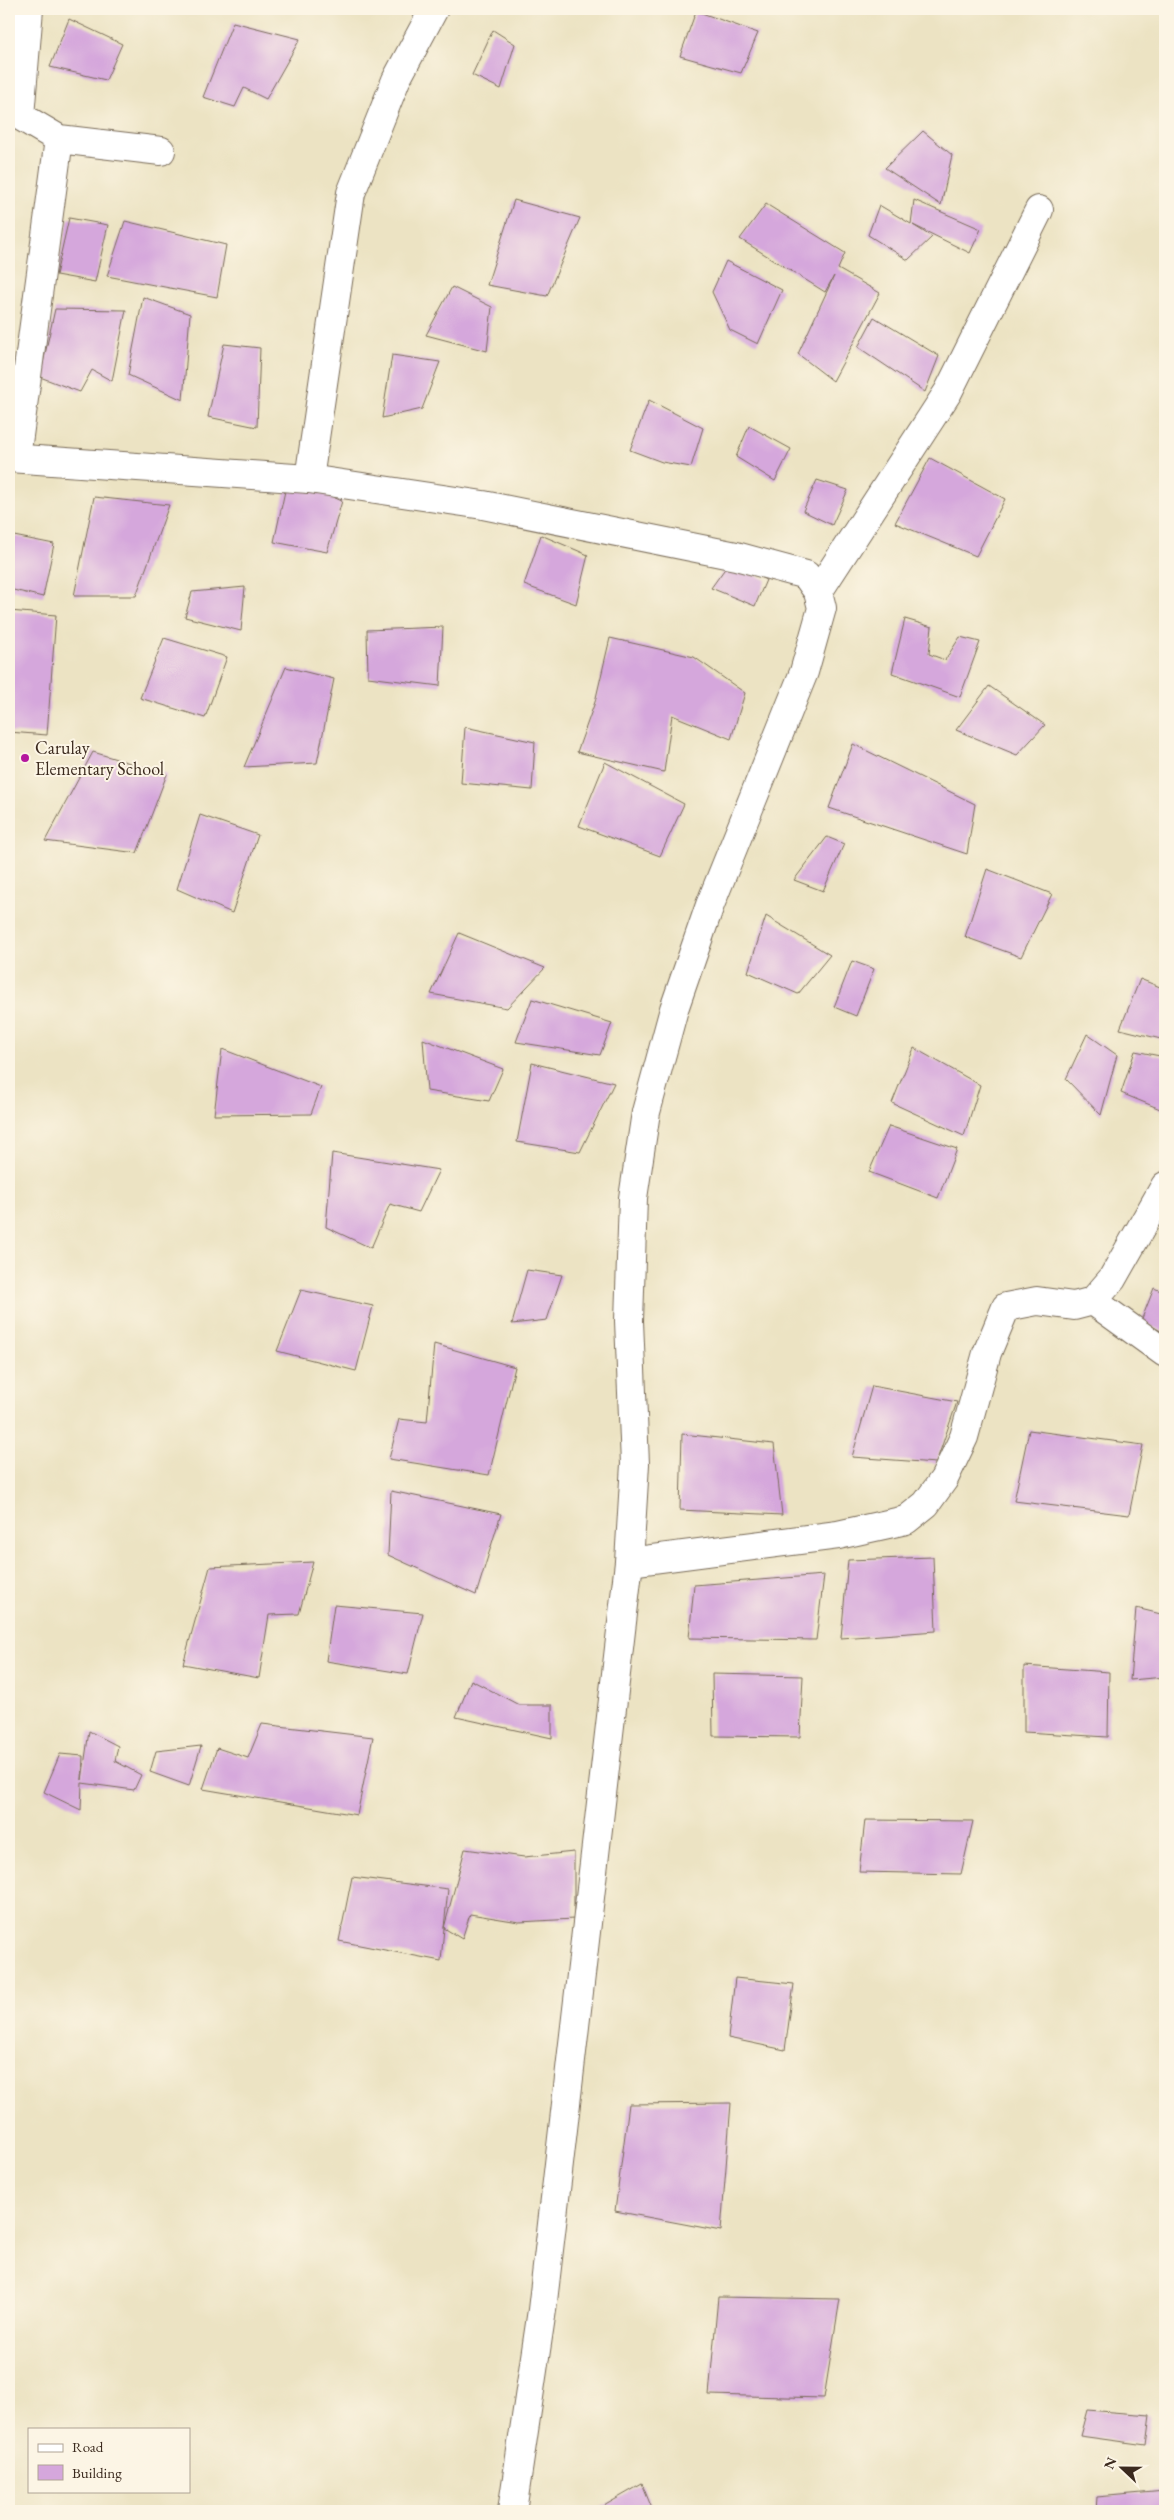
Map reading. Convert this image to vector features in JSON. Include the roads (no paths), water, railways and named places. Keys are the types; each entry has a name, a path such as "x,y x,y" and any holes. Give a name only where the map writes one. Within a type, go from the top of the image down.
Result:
{"street":[{"path":"29,9 20,116 58,139 160,151"},
{"path":"309,479 351,193 396,80 434,9"},
{"path":"58,139 12,458 309,479 483,505 638,538 696,546 806,575 818,592 822,608 804,672 710,905 674,1009 646,1112 632,1226 629,1321 635,1464 629,1562 542,2310 512,2511"},
{"path":"818,592 948,392 1039,210"},
{"path":"629,1562 838,1535 906,1520 926,1504 944,1478 964,1437 987,1353 1006,1307 1037,1300 1074,1306 1093,1301 1112,1280 1165,1186"},
{"path":"1093,1301 1165,1353"}],"place":[{"name":"Carulay Elementary School","path":"25,758"}]}
